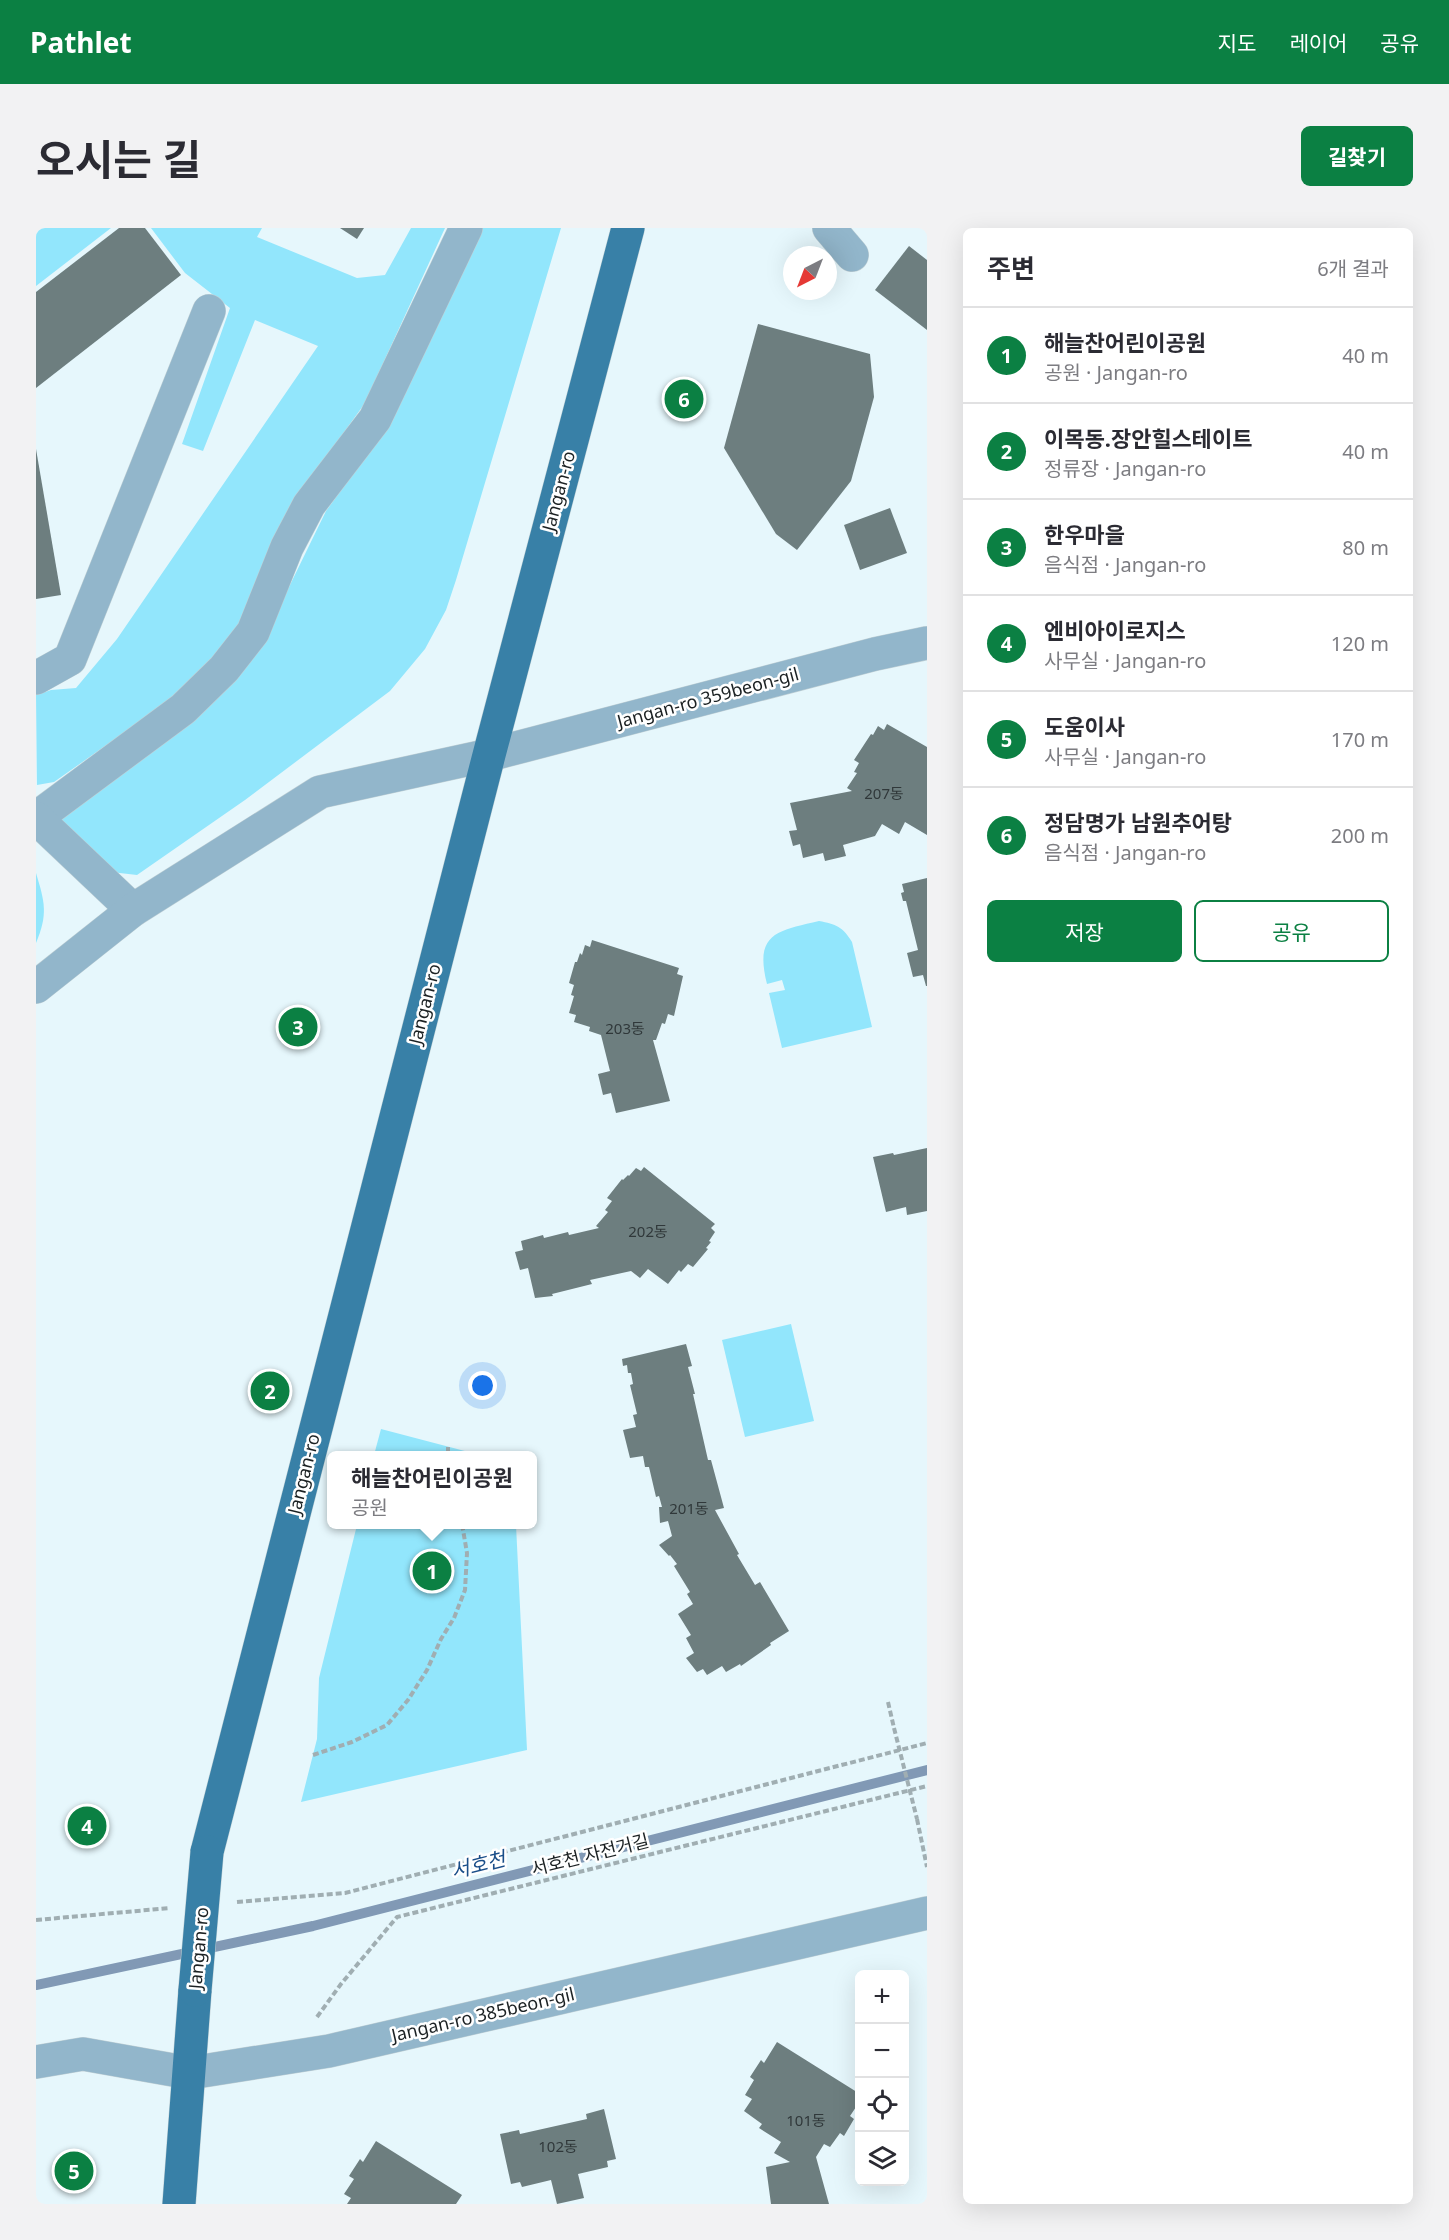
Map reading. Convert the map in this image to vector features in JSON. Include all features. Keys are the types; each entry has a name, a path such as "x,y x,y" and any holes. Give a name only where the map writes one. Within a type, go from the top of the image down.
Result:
{"main road":[{"name":"Jangan-ro","path":"178,2204 207,1852 489,755 628,228"}],"street":[{"path":"133,910 36,818 183,709 224,669 253,632 287,547 309,505 375,419 466,228"},
{"path":"829,228 852,255"},
{"path":"36,678 70,659 209,310"},
{"name":"Jangan-ro 359beon-gil","path":"489,755 875,654 927,643"},
{"path":"36,987 133,910 320,792 489,755"},
{"name":"Jangan-ro 385beon-gil","path":"36,2062 83,2054 190,2073 288,2058 329,2051 927,1913"}],"path":[{"path":"314,1755 351,1742 387,1725 408,1700 427,1670 454,1618 465,1590 467,1553 463,1529"},
{"path":"888,1701 927,1867"},
{"path":"226,1903 345,1893 927,1743"},
{"name":"서호천 자전거길","path":"288,2058 341,1984 397,1917 927,1786"},
{"path":"36,1920 179,1908"}],"shaded area":[{"path":"36,228 111,228 36,286"},
{"path":"151,228 262,228 257,237 357,278 385,275 411,228 445,228 365,403 299,495 242,623 212,662 172,699 54,782 37,785 36,695 51,690 76,688 117,639 318,346 255,320 203,451 182,444 230,308 185,273"},
{"path":"479,228 561,228 456,580 446,610 425,649 390,691 245,800 137,875 111,872 56,817 267,632 326,511 387,427"},
{"path":"36,873 44,916 36,943"},
{"path":"819,921 838,927 852,942 872,1027 782,1048 769,993 785,990 782,980 767,984 764,954 772,937 791,928"},
{"path":"791,1324 814,1421 745,1437 722,1340"},
{"path":"381,1429 465,1451 375,1451"},
{"path":"356,1529 516,1529 527,1750 301,1802 317,1739 319,1678"}],"building":[{"path":"119,228 145,228 181,275 36,388 36,292"},
{"path":"340,228 364,228 357,239"},
{"path":"909,246 927,260 927,330 875,290"},
{"path":"758,324 870,354 874,397 851,481 797,550 776,534 724,448"},
{"path":"36,449 61,595 36,599"},
{"path":"890,508 907,553 860,570 844,525"},
{"path":"887,724 927,747 927,835 905,822 899,834 882,824 875,836 843,845 846,856 825,861 823,853 803,858 800,844 793,846 789,831 797,830 790,803 852,791 847,788 857,773 854,772 859,763 854,760 878,726 884,730"},
{"path":"927,878 926,986 923,975 913,977 907,953 918,950 906,901 903,901 901,893 904,892 902,884"},
{"path":"592,940 679,968 677,974 683,976 674,1016 668,1014 656,1040 653,1040 670,1101 616,1113 611,1093 603,1095 598,1074 610,1071 601,1035 589,1031 590,1027 574,1022 576,1015 569,1013 574,996 571,995 574,985 569,983 575,962 580,953 582,955 585,945 590,947"},
{"path":"927,1148 927,1211 907,1215 906,1207 886,1212 873,1157"},
{"path":"644,1167 715,1224 711,1228 715,1232 706,1248 708,1249 693,1267 688,1264 681,1272 679,1270 668,1284 648,1269 640,1278 631,1271 590,1280 592,1284 552,1294 553,1296 535,1298 528,1268 520,1270 515,1252 523,1250 521,1241 543,1235 544,1238 568,1232 569,1235 599,1228 596,1226 608,1212 605,1210 612,1201 607,1198 622,1179 629,1176 636,1168 641,1171"},
{"path":"686,1344 692,1366 688,1367 695,1394 693,1394 708,1460 711,1460 724,1508 715,1510 755,1585 760,1582 789,1631 741,1666 740,1664 726,1672 722,1666 707,1675 703,1669 697,1672 686,1658 694,1653 686,1638 691,1635 678,1614 693,1604 687,1594 690,1592 674,1566 677,1564 659,1545 672,1536 668,1521 660,1523 659,1507 662,1507 659,1496 656,1497 649,1467 645,1467 643,1456 630,1458 623,1430 636,1427 633,1415 637,1414 630,1385 633,1384 631,1373 628,1373 627,1365 623,1366 622,1359"},
{"path":"777,2042 855,2091 855,2108 850,2116 854,2119 844,2136 840,2133 830,2147 824,2144 816,2157 829,2204 771,2204 766,2167 790,2162 774,2153 781,2142 759,2128 762,2124 744,2111 752,2099 745,2095 754,2080 750,2077 761,2060 764,2063"},
{"path":"604,2109 616,2159 607,2161 608,2167 578,2174 584,2198 557,2204 551,2180 522,2187 520,2182 511,2184 500,2134 519,2130 520,2134 587,2119 586,2114"},
{"path":"376,2141 462,2195 456,2204 347,2204 351,2198 344,2194 354,2179 349,2176 360,2159 363,2162"}],"waterway":[{"name":"서호천","path":"36,1985 313,1926 927,1770"}],"place":[{"name":"정담명가 남원추어탕","path":"684,399"},
{"name":"한우마을","path":"298,1027"},
{"name":"이목동.장안힐스테이트","path":"270,1391"},
{"name":"해늘찬어린이공원","path":"432,1571"},
{"name":"엔비아이로지스","path":"87,1826"},
{"name":"도움이사","path":"74,2171"}]}
